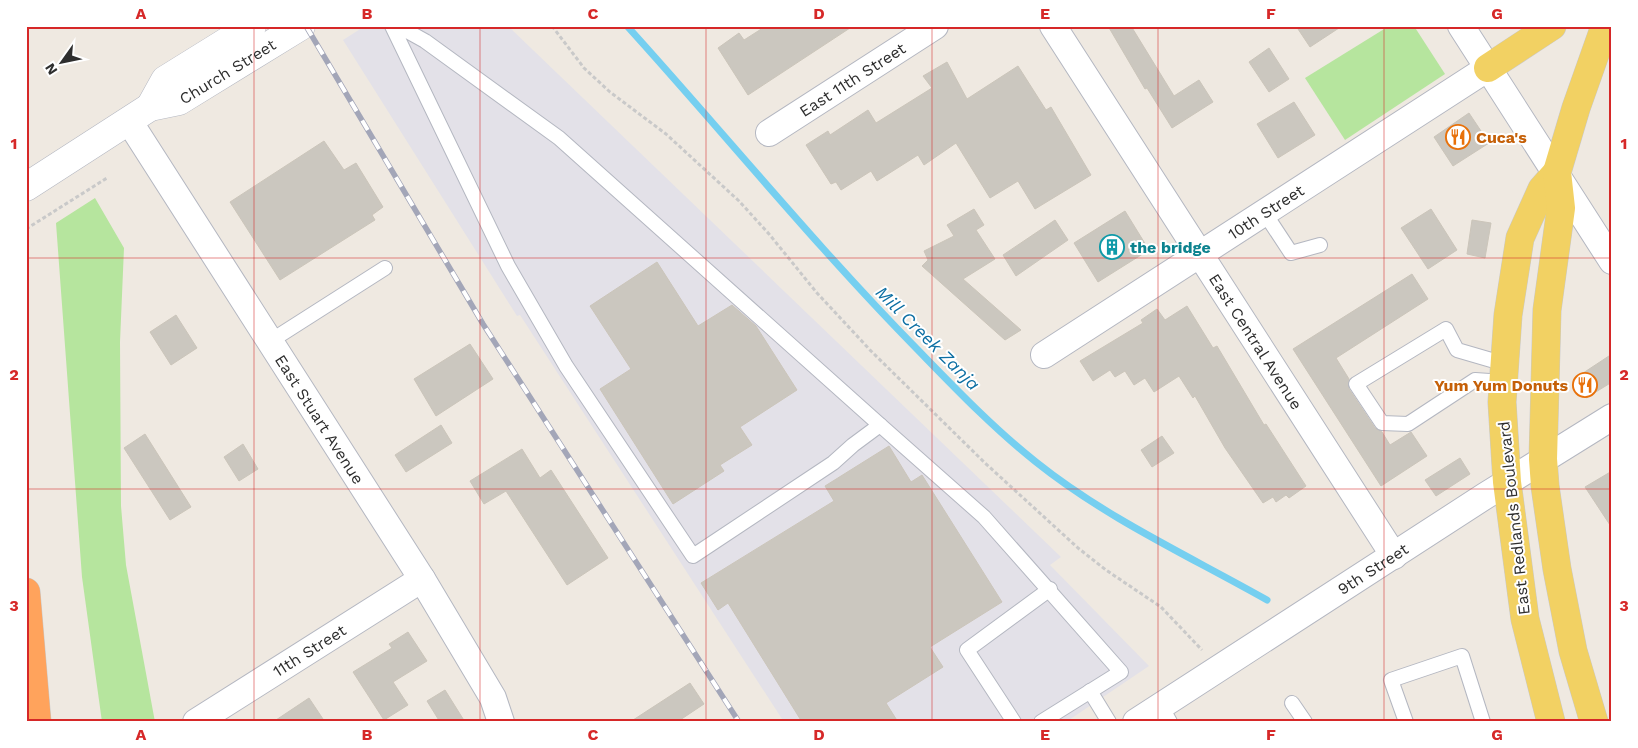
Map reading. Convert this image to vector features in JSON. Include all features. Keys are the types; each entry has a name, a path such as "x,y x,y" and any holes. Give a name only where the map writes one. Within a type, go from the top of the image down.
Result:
{"highway":[{"path":"26,592 37,722"}],"main road":[{"path":"1488,68 1552,26"},
{"name":"East Redlands Boulevard","path":"1594,722 1573,651 1557,569 1544,459 1547,310 1561,208 1557,172 1576,108 1605,26"},
{"name":"East Redlands Boulevard","path":"1551,722 1525,619 1507,482 1502,402 1508,315 1520,238 1542,189 1557,172"}],"street":[{"name":"Church Street","path":"139,114 165,80 252,26"},
{"name":"Church Street","path":"26,187 139,114 179,101 301,26"},
{"name":"East 11th Street","path":"769,133 935,26"},
{"name":"East Central Avenue","path":"1053,26 1394,556"},
{"path":"1461,26 1557,172 1612,261"},
{"name":"10th Street","path":"1044,355 1488,68"},
{"name":"East Stuart Avenue","path":"139,114 269,342 422,578 493,698 501,722"},
{"name":"9th Street","path":"1136,722 1165,714 1216,670 1507,482 1612,417"},
{"name":"11th Street","path":"196,722 422,578"}],"lane":[{"path":"392,26 513,274 566,366 693,556 834,464 854,444 880,425"},
{"path":"398,26 425,41 559,138 984,517 1050,589 1121,672 1041,722"},
{"path":"1264,212 1291,253 1320,245"},
{"path":"269,342 385,268"},
{"path":"1446,329 1457,350 1504,373 1475,380 1408,424 1382,423 1356,384 1446,329"},
{"path":"1014,722 967,650 1050,589"},
{"path":"1406,722 1391,680 1462,656 1483,722"},
{"path":"1090,691 1109,722"},
{"path":"1292,703 1305,722"}],"path":[{"path":"552,26 584,68 610,92 666,134 738,201 769,234 816,293 871,351 985,463 1078,548 1106,570 1161,607 1185,630 1216,670"},
{"path":"26,229 107,178"}],"shaded area":[{"path":"365,26 508,26 1061,557 1050,565 1149,666 1066,722 784,722 520,315 517,316 343,40"}],"green space":[{"path":"1389,26 1414,26 1445,74 1345,140 1305,78"},
{"path":"95,198 124,248 120,342 121,506 126,565 155,722 102,722 82,577 56,223"}],"building":[{"path":"766,26 853,26 748,95 718,48 739,33 744,40"},
{"path":"1108,26 1131,26 1174,96 1199,80 1213,102 1172,128 1147,88 1145,89"},
{"path":"1296,26 1342,26 1310,47"},
{"path":"1269,48 1289,79 1269,92 1249,62"},
{"path":"947,62 967,99 1018,66 1046,110 1051,107 1091,175 1035,209 1018,181 990,198 956,143 924,165 918,155 877,181 871,171 841,190 836,182 831,184 806,145 828,131 830,135 868,110 876,123 932,88 923,76"},
{"path":"1294,102 1315,135 1278,158 1257,124"},
{"path":"1469,113 1489,143 1453,166 1434,137"},
{"path":"324,141 344,170 356,163 383,207 372,215 375,220 280,280 230,202"},
{"path":"974,209 984,225 976,230 995,259 963,279 1021,330 1005,340 922,266 928,260 924,251 954,236 947,225"},
{"path":"1431,209 1457,250 1428,269 1401,228"},
{"name":"the bridge","path":"1125,211 1149,250 1098,282 1074,243"},
{"path":"1055,220 1068,240 1016,276 1003,255"},
{"path":"1472,220 1491,223 1485,258 1467,254"},
{"path":"657,262 698,326 732,305 756,326 797,390 740,427 752,445 720,465 724,471 673,504 600,389 631,369 590,306"},
{"path":"1412,274 1428,299 1336,358 1349,379 1349,389 1375,428 1382,432 1390,445 1411,432 1427,456 1381,486 1293,349"},
{"path":"1187,306 1213,348 1217,346 1264,425 1266,424 1306,486 1289,498 1286,495 1276,502 1273,497 1263,503 1225,448 1195,396 1193,398 1179,376 1154,392 1145,378 1134,385 1125,371 1115,377 1110,370 1093,381 1080,361 1143,323 1141,320 1157,309 1165,320"},
{"path":"176,315 197,348 171,365 150,332"},
{"path":"470,344 493,379 436,416 414,379"},
{"path":"1612,354 1612,382 1586,398 1574,379"},
{"path":"441,425 452,443 406,472 395,455"},
{"path":"145,434 191,507 170,520 124,448"},
{"path":"1162,436 1174,453 1152,467 1141,450"},
{"path":"243,444 258,469 239,481 224,457"},
{"path":"889,446 911,482 922,475 1002,602 930,647 943,667 886,703 898,722 802,722 728,603 718,610 701,583 834,501 825,486"},
{"path":"522,449 540,478 551,470 608,558 567,585 506,491 484,504 470,481"},
{"path":"1460,458 1470,474 1436,496 1425,480"},
{"path":"1612,471 1612,528 1585,487"},
{"path":"408,632 427,661 393,682 408,705 384,720 353,672 392,648 389,644"},
{"path":"690,683 704,704 677,722 630,722"},
{"path":"445,690 465,722 440,722 427,701"},
{"path":"309,698 325,722 273,722"}],"waterway":[{"name":"Mill Creek Zanja","path":"627,26 842,269 974,407 1004,435 1063,482 1119,519 1267,600"}],"railway":[{"path":"306,26 483,324 739,722"}],"place":[{"name":"Cuca's","path":"1458,137"},
{"name":"the bridge","path":"1112,247"},
{"name":"Yum Yum Donuts","path":"1585,385"}]}
